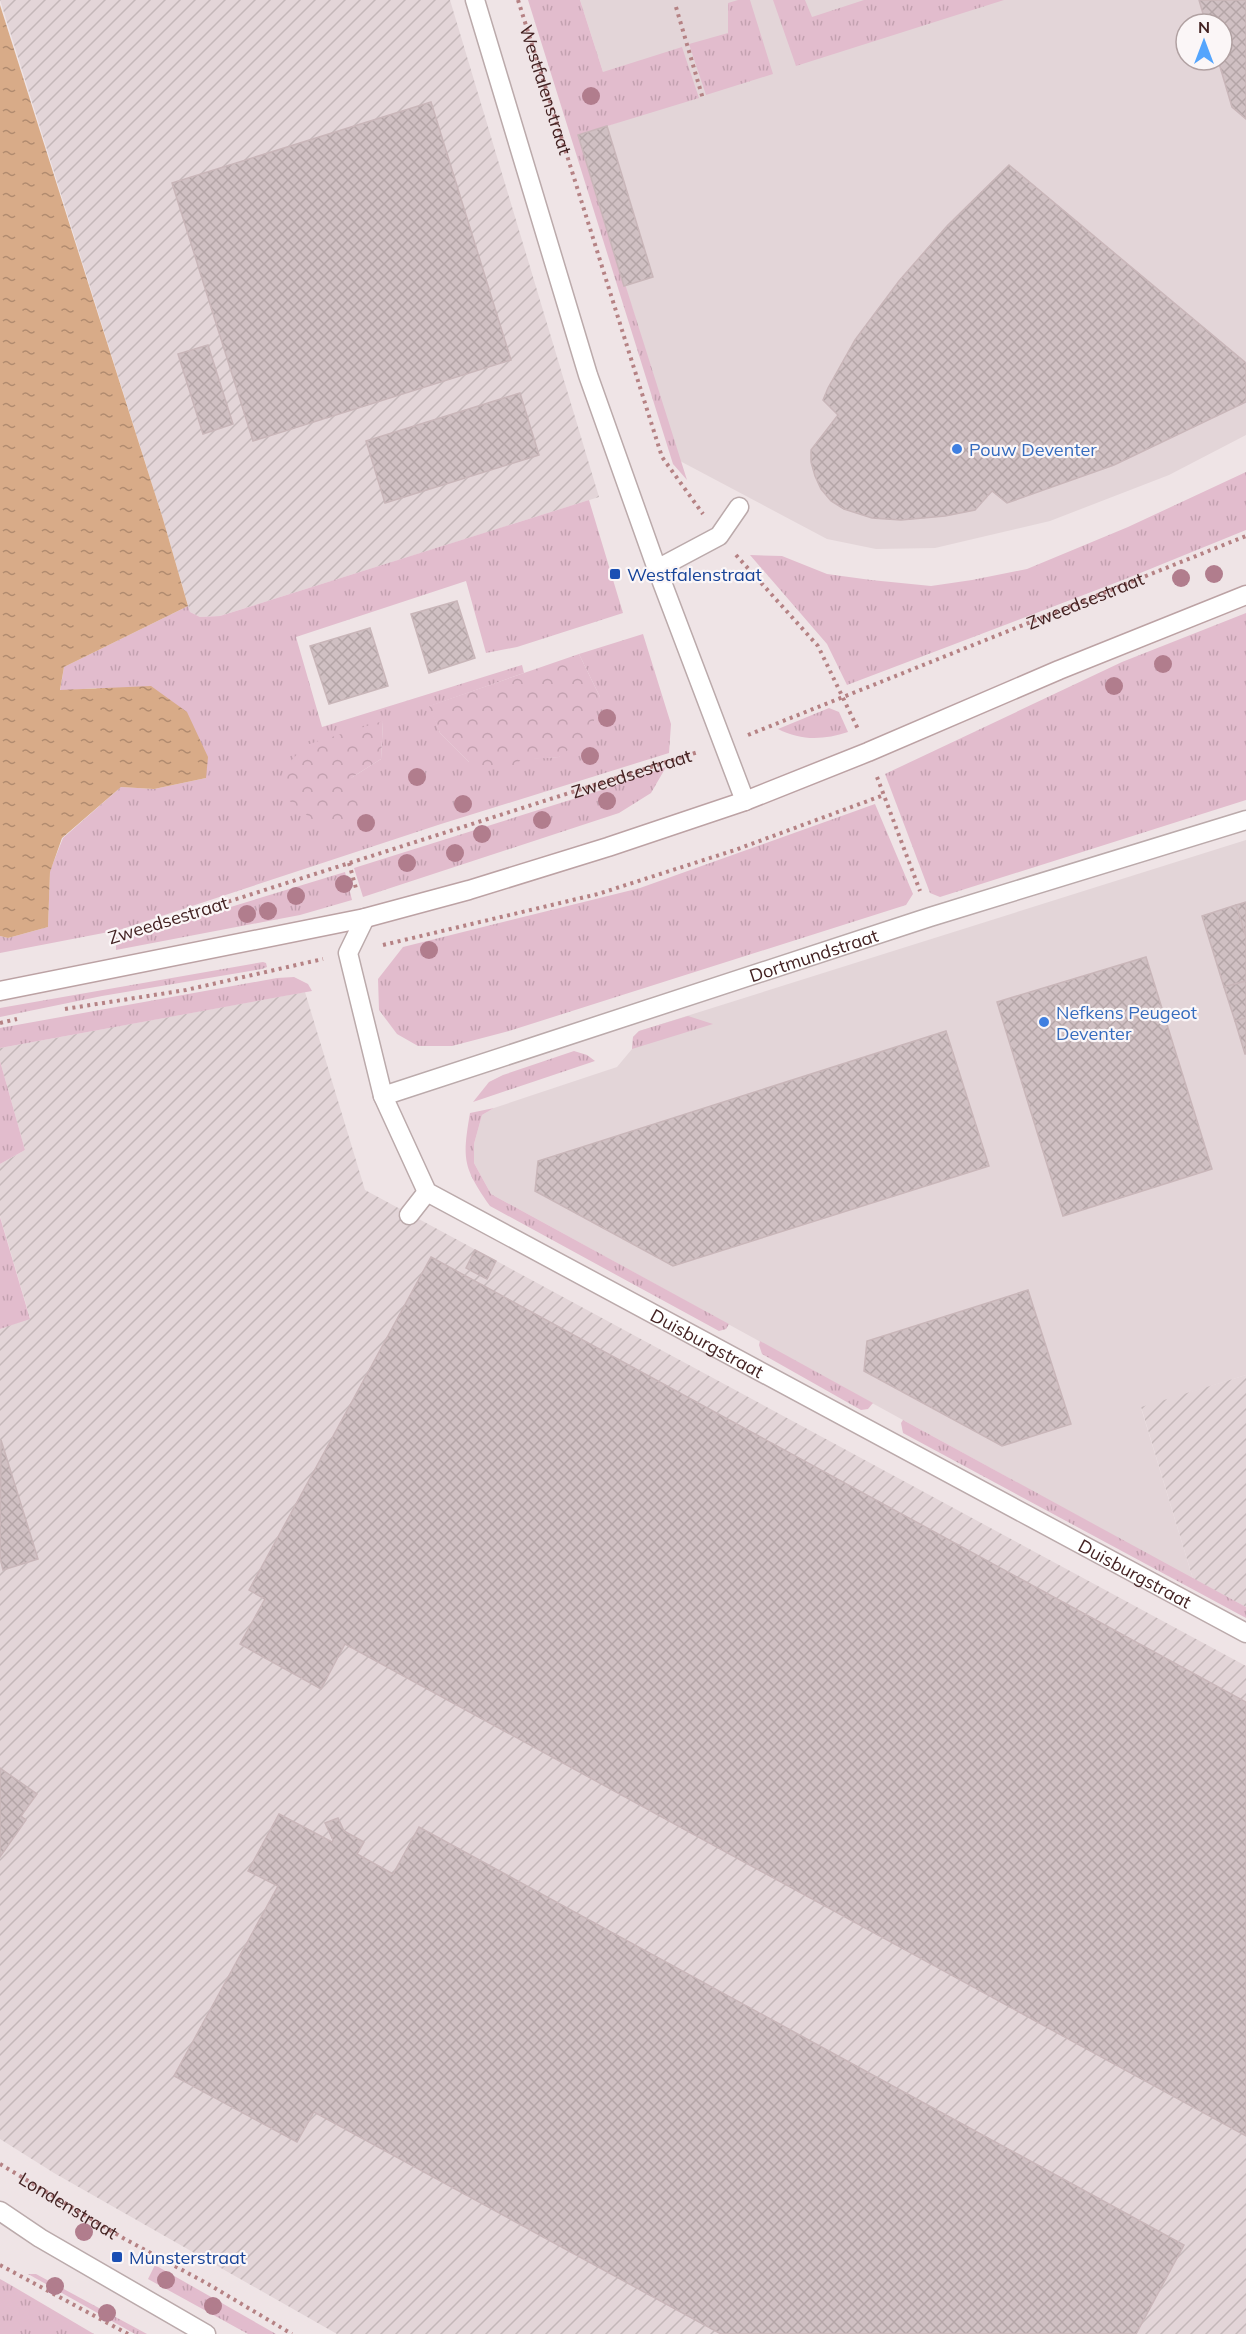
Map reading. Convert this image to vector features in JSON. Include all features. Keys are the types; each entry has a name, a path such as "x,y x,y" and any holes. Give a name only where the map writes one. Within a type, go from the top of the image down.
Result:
{"street":[{"path":"475,0 588,375 657,569 745,801"},
{"path":"657,569 719,536 739,507"},
{"name":"Zweedsestraat","path":"0,991 365,918 469,890 608,848 745,801 1246,595"},
{"name":"Dortmundstraat","path":"383,1096 930,917 1246,820"},
{"path":"365,918 348,953 383,1096 427,1192 409,1215"},
{"name":"Duisburgstraat","path":"427,1192 1246,1633"},
{"path":"0,2211 40,2238 206,2334"}],"path":[{"name":"Westfalenstraat","path":"518,0 662,457 719,536 818,646 868,752 930,917"},
{"path":"676,7 704,99"},
{"name":"Zweedsestraat","path":"114,938 724,744 1246,536"},
{"path":"56,1010 186,990 598,894 735,850 884,795"},
{"path":"0,1023 26,1016"},
{"name":"Londenstraat","path":"0,2164 123,2238 208,2284 292,2334"},
{"path":"0,2265 128,2334"}],"shaded area":[{"path":"0,0 450,0 599,497 220,616 200,617 190,612"},
{"path":"580,0 1246,0 1246,435 1169,475 1050,521 935,548 876,549 827,539 680,461 578,135 619,122"},
{"path":"1246,840 1246,1375 1141,1408 1193,1579 491,1194 474,1163 474,1144 482,1115 494,1108 617,1067 632,1049 633,1037 639,1031"},
{"path":"305,992 365,1190 1246,1666 1246,2334 337,2334 54,2173 0,2139 0,1329 30,1318 0,1216 0,1164 25,1150 0,1061 0,1048"},
{"path":"1246,1375 1246,1607 1193,1579 1141,1407"}],"green space":[{"path":"528,0 580,0 603,72 682,47 699,98 578,135 687,480 673,464"},
{"path":"750,0 773,74 706,95 689,44 728,33 728,3"},
{"path":"773,0 805,0 812,17 864,0 1004,0 796,66"},
{"path":"1246,472 1246,530 1128,578 847,685 827,644 750,555 782,556 827,574 871,580 931,586 972,580 1027,569 1128,527"},
{"path":"589,500 623,613 517,647 486,653 466,581 296,637 322,727 522,665 524,673 430,706 440,733 469,762 559,757 600,697 579,654 643,634 671,724 669,753 441,824 119,930 0,953 0,936 8,938 48,927 50,871 63,838 121,787 154,789 206,778 96,688 60,691 64,667 188,606 190,612 200,617 220,616","holes":["383,721 381,759 351,778"]},
{"path":"1246,613 1246,800 940,897 930,893 885,774 1122,662"},
{"path":"579,654 600,697 591,732 559,757 521,760 505,772 469,762 440,733 429,706"},
{"path":"829,708 839,712 848,732 830,737 813,738 795,736 778,729"},
{"path":"383,721 381,759 351,778 359,808 334,829 319,825 286,798 286,766 306,745"},
{"path":"666,767 651,793 619,813 363,897 354,868 605,789"},
{"path":"875,804 913,894 906,905 509,1031 452,1046 418,1046 397,1034 379,1010 378,979 403,947 640,888"},
{"path":"345,872 352,900 300,915 116,950 116,942"},
{"path":"263,962 267,967 262,969 102,996 0,1017 0,1008"},
{"path":"294,977 308,984 312,991 0,1048 0,1028 277,978"},
{"path":"688,1016 713,1024 632,1049 633,1037 639,1031"},
{"path":"574,1051 587,1055 595,1061 473,1102 489,1082"},
{"path":"0,1061 25,1150 0,1164"},
{"path":"494,1108 482,1115 474,1144 474,1163 491,1194 729,1324 726,1329 719,1331 490,1206 470,1172 466,1142 470,1113"},
{"path":"0,1217 30,1319 0,1329"},
{"path":"760,1341 873,1403 868,1409 861,1410 762,1354"},
{"path":"903,1420 1246,1607 1246,1618 903,1433 901,1423"},
{"path":"155,2265 276,2334 248,2334 148,2279"},
{"path":"28,2274 36,2274 147,2334 135,2334"},
{"path":"0,2279 9,2284 94,2334 0,2334"}],"water":[{"path":"0,5 163,519 188,606 64,667 60,690 151,686 187,712 208,757 206,778 154,789 121,787 62,838 50,872 48,927 8,938 0,936"}],"building":[{"path":"1199,0 1246,0 1246,119 1232,107 1222,72 1234,72 1234,12 1202,12"},
{"path":"431,102 511,360 253,441 172,183"},
{"path":"607,126 653,277 624,286 578,135"},
{"path":"1009,165 1246,363 1246,402 1114,465 1007,503 992,491 975,510 945,516 901,520 872,518 844,509 831,501 821,489 811,462 811,450 838,415 823,400 828,388 855,340 899,281 947,226"},
{"path":"208,345 233,424 203,434 178,354"},
{"path":"520,393 539,455 385,503 366,441"},
{"path":"457,601 475,658 429,673 411,614"},
{"path":"370,628 388,686 329,704 310,646"},
{"path":"1246,902 1246,937 1236,905"},
{"path":"1236,905 1246,937 1246,981 1224,987 1202,916"},
{"path":"1146,957 1212,1169 1063,1216 997,1002"},
{"path":"1246,981 1246,1018 1235,1021 1224,987"},
{"path":"1246,1018 1246,1054 1245,1054 1235,1021"},
{"path":"946,1031 989,1166 673,1266 535,1191 538,1161"},
{"path":"475,1250 496,1261 487,1279 466,1268"},
{"path":"431,1257 1246,1702 1246,2136 345,1644 321,1689 240,1644 265,1599 249,1590"},
{"path":"1028,1290 1071,1424 1002,1446 864,1371 867,1341"},
{"path":"1,1440 38,1559 3,1570 0,1558"},
{"path":"0,1768 37,1794 21,1816 26,1820 0,1857"},
{"path":"279,1814 332,1842 325,1823 338,1818 344,1831 364,1842 357,1854 393,1874 419,1827 1184,2245 1136,2334 721,2334 314,2112 297,2142 174,2076 278,1886 248,1871"}],"place":[{"name":"Pouw Deventer","path":"957,449"},
{"name":"Westfalenstraat","path":"615,574"},
{"name":"Nefkens Peugeot Deventer","path":"1044,1022"},
{"name":"Munsterstraat","path":"117,2257"}]}
